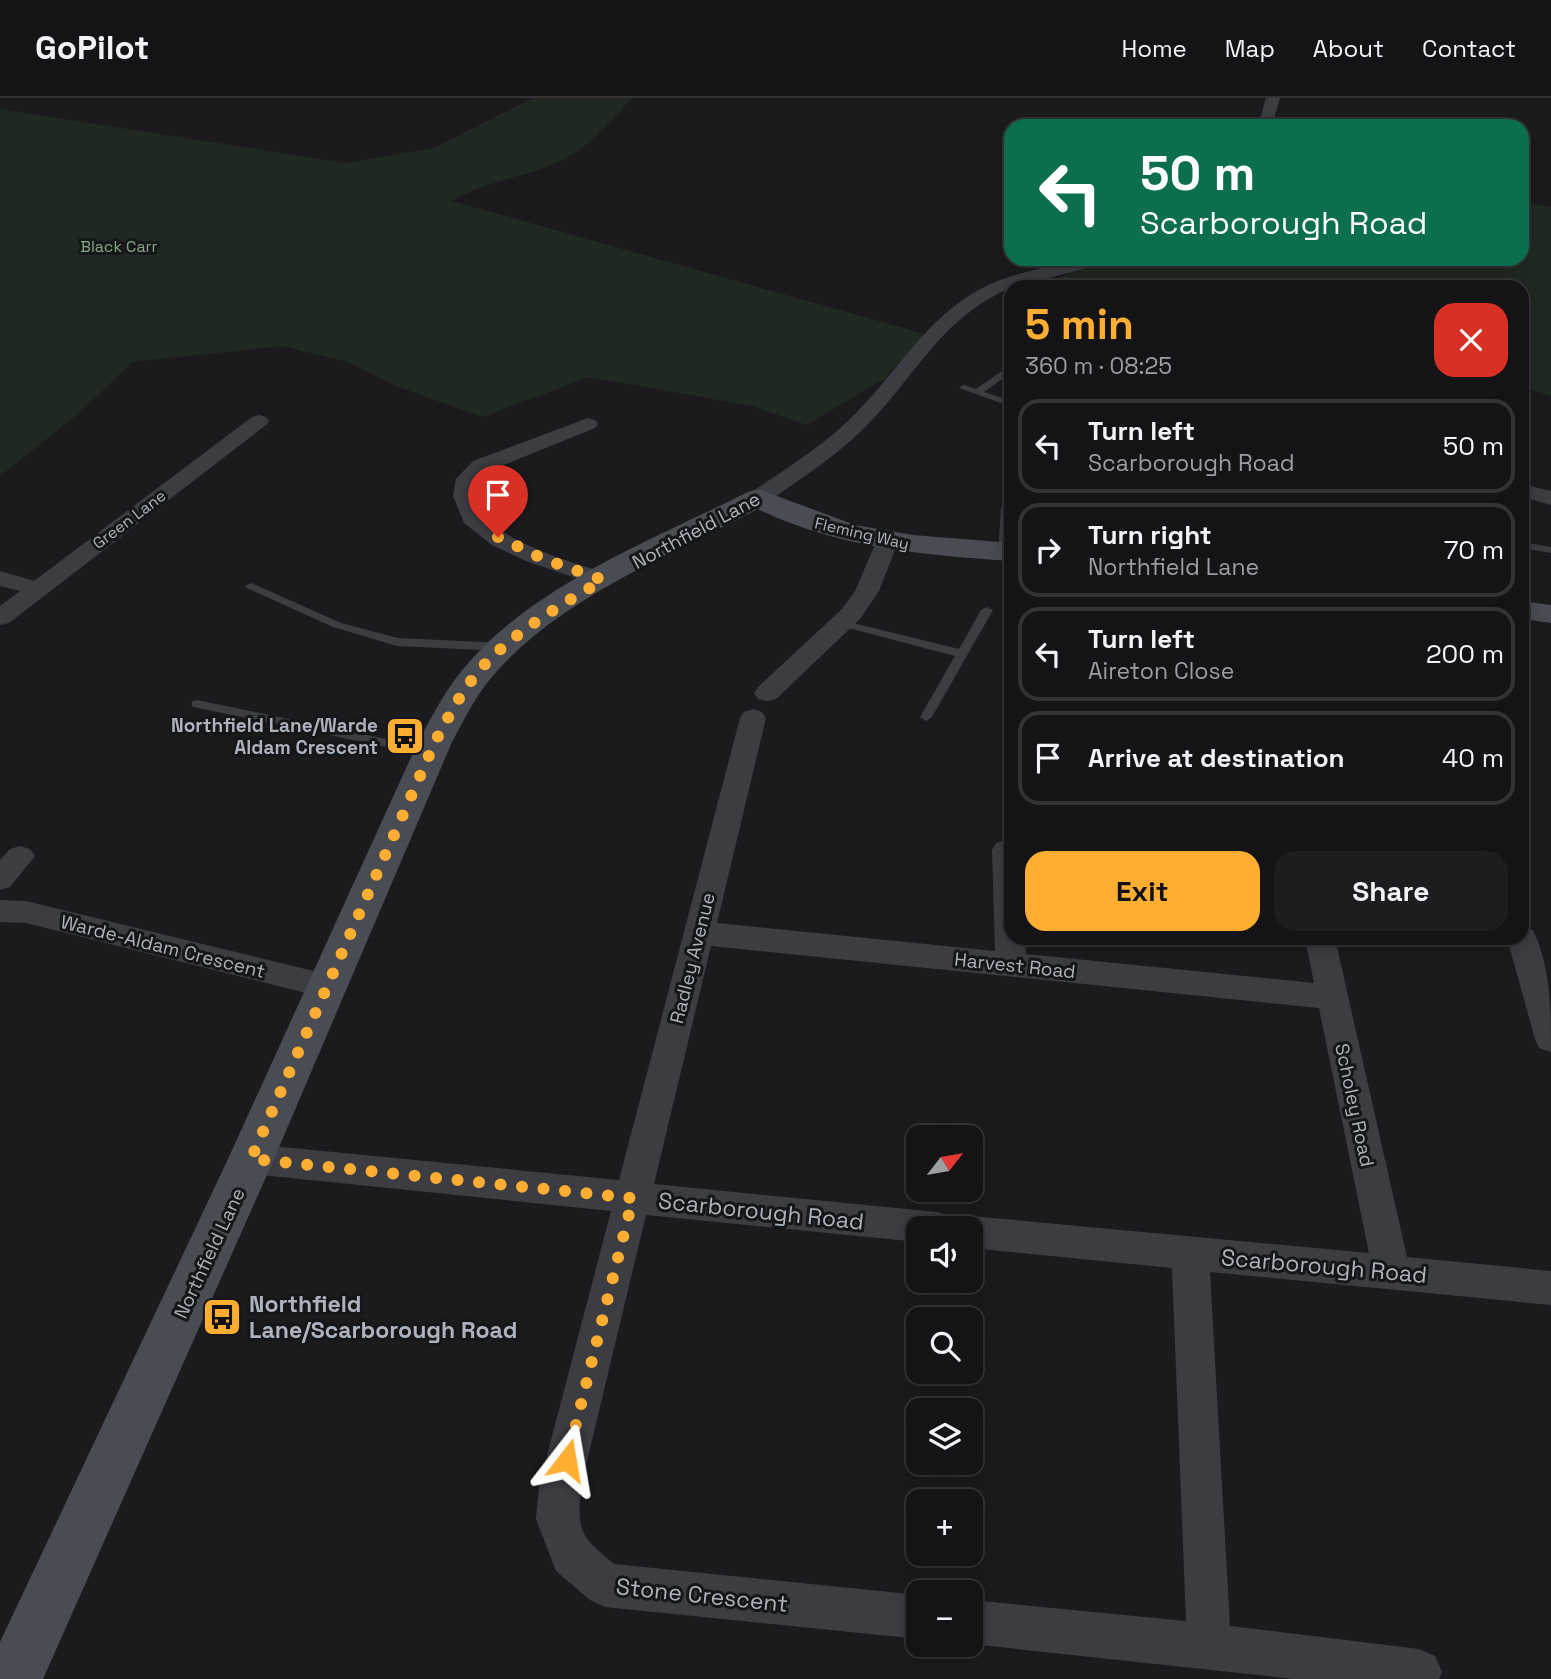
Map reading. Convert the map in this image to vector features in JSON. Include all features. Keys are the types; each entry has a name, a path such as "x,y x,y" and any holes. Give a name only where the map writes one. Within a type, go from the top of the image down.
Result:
{"street":[{"path":"1267,119 1273,98"},
{"name":"Northfield Lane","path":"1023,280 1070,266"},
{"name":"Northfield Lane","path":"13,1679 251,1159 430,752 456,702 487,662 550,612 603,580 758,498 804,467 862,419 927,345 966,306 993,289 1004,286"},
{"name":"Green Lane","path":"0,618 259,421"},
{"path":"588,424 481,466 468,476 463,488 466,506 473,520 485,530 544,559 603,580"},
{"path":"1529,492 1551,498"},
{"name":"Fleming Way","path":"758,498 785,512 816,523 887,542 1004,551"},
{"path":"841,624 867,591 887,542"},
{"path":"0,578 37,589"},
{"path":"1529,611 1551,614"},
{"name":"Radley Avenue","path":"633,1198 698,933 760,706 841,624"},
{"path":"0,879 20,856"},
{"name":"Warde-Aldam Crescent","path":"0,911 26,912 326,986"},
{"name":"Harvest Road","path":"698,933 1332,997"},
{"path":"1010,945 1011,965"},
{"name":"Scholey Road","path":"1321,945 1391,1271"},
{"path":"1524,945 1551,1040"},
{"name":"Scarborough Road","path":"251,1159 906,1225"},
{"name":"Stone Crescent","path":"633,1198 560,1486 557,1519 571,1556 605,1585 906,1616"},
{"name":"Scarborough Road","path":"983,1233 1551,1288"},
{"path":"1190,1254 1209,1646"},
{"path":"983,1623 1209,1646 1419,1672"}],"lane":[{"path":"978,393 1004,374"},
{"path":"964,388 1004,401"},
{"path":"1529,546 1551,550"},
{"path":"251,586 337,625 397,642 504,647"},
{"path":"926,717 987,610"},
{"path":"841,624 962,654"},
{"path":"197,704 430,752"}],"green space":[{"name":"Black Carr","path":"533,98 631,98 599,134 569,156 545,167 464,194 452,201 925,334 884,379 807,425 752,406 589,377 483,417 396,386 348,362 281,346 132,362 83,410 0,476 0,109 346,163 434,148"},
{"path":"1529,203 1551,207 1551,396 1529,390 1529,280 1051,280 1093,266 1529,266"}],"place":[{"name":"Northfield Lane/Warde Aldam Crescent","path":"405,736"},
{"name":"Northfield Lane/Scarborough Road","path":"222,1317"}],"route":[{"path":"498,537 544,559 603,580 550,612 516,637 487,662 456,702 435,742 251,1159 633,1198 567,1460"}]}
